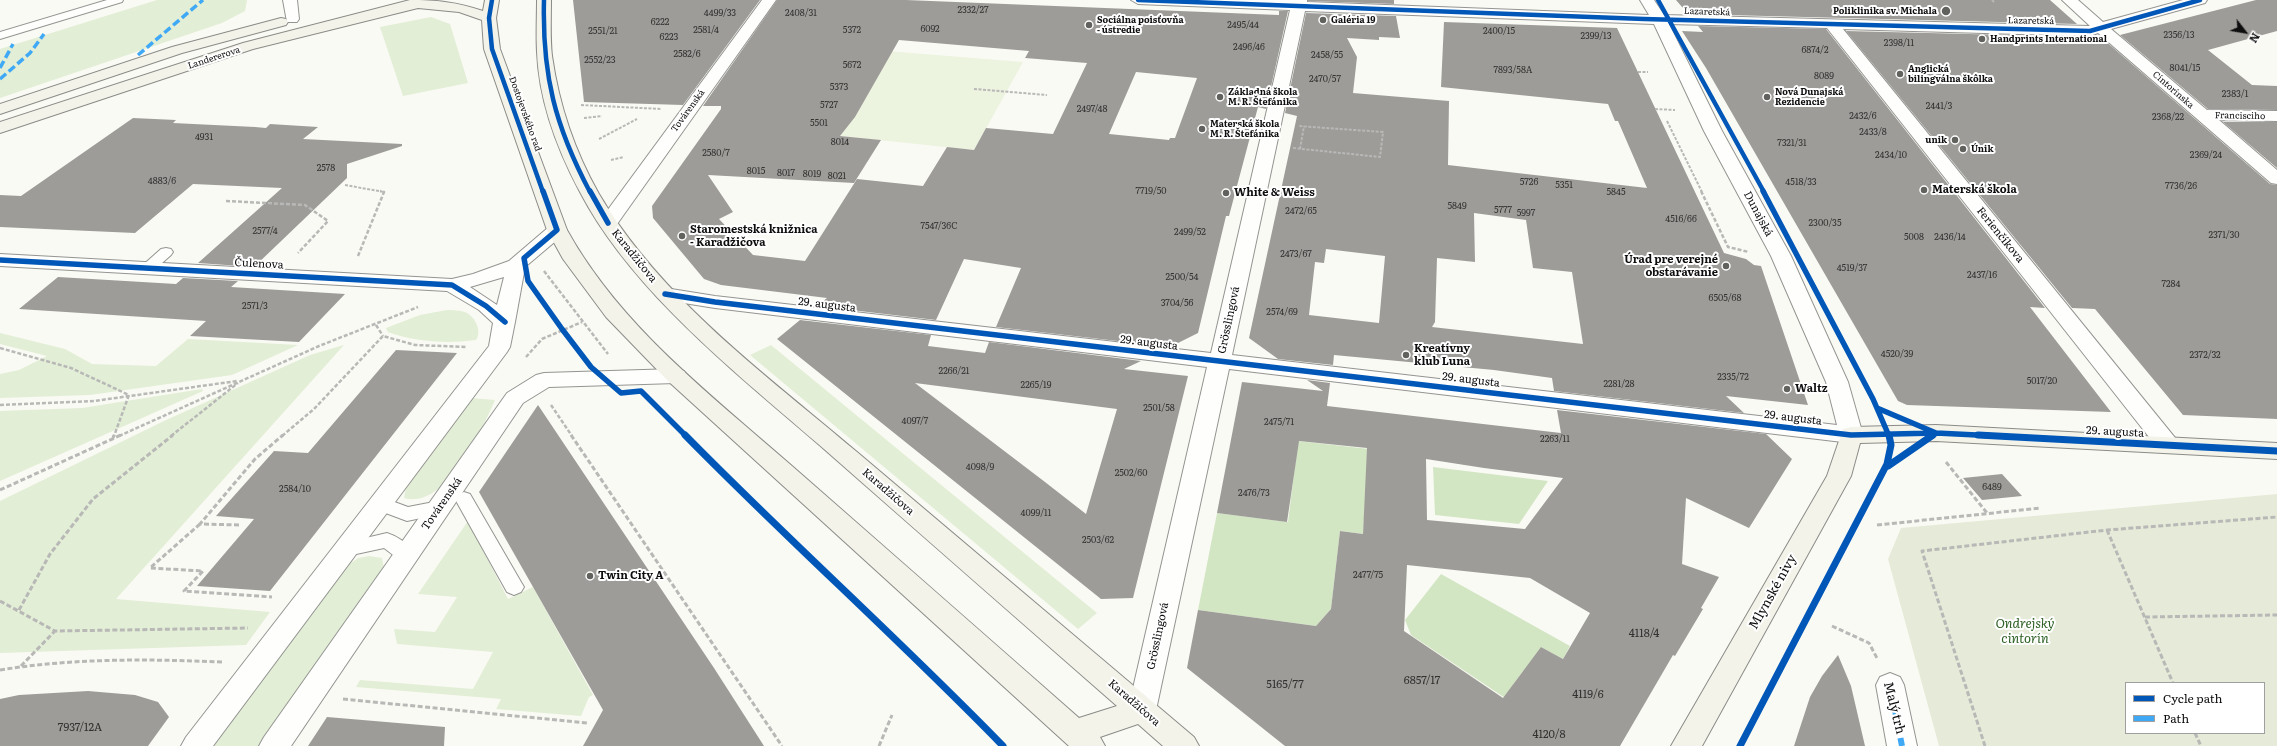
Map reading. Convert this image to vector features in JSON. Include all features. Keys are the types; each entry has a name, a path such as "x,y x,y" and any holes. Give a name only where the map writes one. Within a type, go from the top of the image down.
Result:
{"main road":[{"path":"324,12 378,0"},
{"name":"Landererova","path":"0,109 177,50 431,0"},
{"name":"Dostojevského rad","path":"492,0 489,18 492,49 557,230 573,259 614,312 676,376"},
{"path":"544,0 542,31 546,74 551,102 561,133 586,187 608,223"},
{"path":"415,4 461,8 489,18"},
{"name":"Landererova","path":"0,128 248,46 294,26 308,16"},
{"name":"Karadžičova","path":"608,223 665,294 722,349 1184,746"},
{"path":"676,376 1083,739 1142,710"},
{"name":"29. augusta","path":"1851,435 1936,433 2277,450"},
{"name":"Mlynské nivy","path":"1686,746 1839,476 1851,435"}],"street":[{"path":"290,0 294,26"},
{"name":"Továrenská","path":"608,223 769,0"},
{"name":"Lazaretská","path":"1138,0 1299,3 1658,20 2090,31 2200,0"},
{"name":"Dunajská","path":"1647,0 1664,28 1714,131 1781,256 1837,382 1851,435"},
{"name":"Cintorínska","path":"2069,0 2277,179"},
{"name":"Grösslingová","path":"1142,710 1299,3"},
{"name":"Ferienčíkova","path":"1832,25 2168,445"},
{"name":"Francisciho","path":"2202,115 2277,116"},
{"path":"196,746 500,347 516,265 557,230"},
{"name":"Čulenova","path":"0,260 452,285 479,279 516,265"},
{"name":"Čulenova","path":"452,285 486,306 505,322"},
{"name":"29. augusta","path":"665,294 715,302 1851,435"},
{"name":"Továrenská","path":"274,746 516,398 544,380 676,376"},
{"name":"Malý trh","path":"1890,685 1902,746"}],"lane":[{"path":"0,36 118,0"},
{"path":"148,268 166,252"},
{"path":"464,499 514,587"},
{"path":"381,504 407,514 440,508"},
{"path":"347,549 387,540 407,555"}],"path":[{"path":"1992,0 1995,3"},
{"path":"1638,72 1648,72"},
{"path":"974,88 1047,95"},
{"path":"581,105 665,110"},
{"path":"1655,109 1682,110"},
{"path":"584,118 602,116"},
{"path":"600,139 637,119"},
{"path":"1667,121 1728,247 1750,252"},
{"path":"1289,148 1380,157 1383,132 1293,125"},
{"path":"1300,149 1304,126"},
{"path":"345,185 384,192 355,263"},
{"path":"226,201 305,205 328,221 298,254"},
{"path":"542,269 611,358"},
{"path":"0,490 241,380 319,346 424,305"},
{"path":"521,362 542,339 562,329 582,322"},
{"path":"558,323 567,336"},
{"path":"376,325 383,336 415,345 472,348"},
{"path":"277,598 184,591 203,571 150,568 200,524 255,459 314,409 383,336"},
{"path":"0,348 71,368 130,395"},
{"path":"0,405 94,401 241,380"},
{"path":"19,610 50,554 93,499 241,380"},
{"path":"113,438 130,395"},
{"path":"550,403 782,746"},
{"path":"1946,462 1988,514"},
{"path":"1877,525 2040,508"},
{"path":"1985,746 1922,551 2107,530 2277,517"},
{"path":"200,524 239,525"},
{"path":"2107,530 2173,682"},
{"path":"0,601 55,631 252,628"},
{"path":"2145,617 2277,616"},
{"path":"20,666 55,631"},
{"path":"0,670 20,666 121,659 226,662"},
{"path":"337,698 587,723"},
{"path":"879,746 892,715"},
{"path":"2195,734 2201,746"}],"green space":[{"path":"157,0 247,0 245,11 222,23 0,98 0,49"},
{"path":"431,17 450,24 468,83 403,96 380,27"},
{"path":"887,51 1023,62 974,150 840,136"},
{"path":"447,310 462,311 473,318 478,329 478,337 476,340 442,342 420,340 388,332 386,328 420,315"},
{"path":"0,333 65,349 92,364 156,366 188,339 298,345 232,375 90,395 0,398 0,374 19,370 47,356 0,344"},
{"path":"344,345 116,599 270,612 246,645 0,653 0,501 164,421 310,355"},
{"path":"771,345 1097,613 1078,629 750,355"},
{"path":"202,389 203,391 0,481 0,411 82,408"},
{"path":"471,398 495,400 472,447 460,465 448,480 434,492 419,498 404,498 406,487"},
{"path":"1298,441 1369,449 1363,534 1340,531 1331,609 1316,626 1198,610 1217,513 1288,522"},
{"path":"1433,467 1548,481 1519,524 1435,515"},
{"name":"Ondrejský cintorín","path":"2277,494 2277,746 1939,746 1888,559 1901,528"},
{"path":"468,521 508,599 533,587 593,695 589,697 581,716 496,709 501,699 356,687 360,680 473,689 493,652 397,644 394,629 435,632 457,597 418,594"},
{"path":"369,556 382,558 384,568 259,746 214,746 348,565 358,558"},
{"path":"1441,574 1570,646 1563,659 1541,647 1534,678 1523,671 1513,685 1526,712 1411,635 1405,620"}],"building":[{"path":"573,0 760,0 683,105 584,102"},
{"path":"777,0 906,0 1279,15 1279,11 1288,11 1266,109 1258,107 1229,216 1226,216 1198,333 1170,347 996,327 1021,268 964,259 936,320 817,306 827,298 721,285 704,279 653,218 652,206 721,109 721,106 703,106","holes":["899,40 1029,51 1025,58 1087,63 1053,134 986,128 974,150 947,147 923,186 857,179 805,261 753,255 719,219 733,212 708,175 854,183 881,140 840,136 855,117","1136,72 1197,78 1175,138 1170,138 1169,140 1109,134"]},
{"path":"1394,0 1394,4 1308,1"},
{"path":"1676,0 2050,0 2077,24 1688,14"},
{"path":"2256,0 2277,0 2277,31 2208,50 2252,85 2277,86 2277,110 2208,109 2120,35"},
{"path":"1306,13 1396,16 1400,38 1379,37 1379,40 1347,38 1357,57 1353,93 1449,101 1448,165 1647,188 1618,121 1615,121 1608,104 1441,87 1444,22 1617,28 1724,253 1746,259 1754,265 1761,266 1808,405 1726,396 1744,413 1554,391 1552,378 1494,370 1334,355 1333,365 1278,359 1249,338 1297,116 1285,113","holes":["1474,213 1526,220 1533,268 1572,272 1583,344 1432,327 1435,322 1437,258 1475,262","1326,249 1385,256 1379,323 1309,315 1315,262 1324,263"]},
{"path":"1698,26 1826,29 2045,308 2030,307 2111,412 1907,405 1898,401 1706,68 1682,31 1703,32"},
{"path":"1846,31 2092,37 2096,41 2103,39 2270,184 2277,185 2277,419 2183,415 2095,309 2072,308"},
{"path":"133,118 176,120 173,123 266,128 270,124 318,127 303,139 402,144 402,146 347,164 347,178 254,267 198,263 282,188 193,184 135,233 0,227 0,195 21,196"},
{"path":"2223,122 2277,122 2277,168"},
{"path":"58,277 176,284 183,278 238,281 231,287 345,294 299,342 190,336 206,321 19,309"},
{"path":"800,320 931,335 928,346 985,353 989,342 1141,361 1124,369 1188,376 1133,598 1101,599 777,339","holes":["915,383 1117,409 1086,514"]},
{"path":"396,350 457,353 270,591 197,586 254,519 216,516 274,451 308,453"},
{"path":"1307,380 1330,383 1327,406 1561,433 1557,410 1766,434 1792,459 1749,528 1686,498 1682,564 1719,577 1701,608 1703,609 1675,656 1673,655 1620,746 1285,746 1187,668 1198,610 1316,626 1331,609 1340,531 1363,534 1367,448 1299,441 1287,522 1217,513 1242,382 1323,391","holes":["1426,459 1484,468 1563,478 1525,529 1427,520","1407,565 1530,578 1590,613 1563,659 1541,647 1503,698 1404,631"]},
{"name":"Twin City A","path":"538,405 714,668 764,746 583,746 603,710 479,492"},
{"path":"2002,474 2022,496 1982,500 1963,478"},
{"path":"1838,655 1851,686 1865,746 1794,746 1810,697 1822,676"},
{"path":"88,691 135,695 158,702 169,717 148,746 0,746 0,699 19,695"},
{"path":"327,717 445,727 444,746 308,746"}],"marked path":[{"path":"138,55 203,0"},
{"path":"0,79 30,53 44,34"},
{"path":"0,68 6,60 13,44"},
{"path":"1890,685 1902,746"}],"cycle path":[{"path":"492,0 489,18 492,49 557,230 524,258 528,281 591,367 621,393 641,391 752,503 938,679 1003,746"},
{"path":"544,0 543,32 545,62 557,117 566,143 578,169 608,223"},
{"path":"1138,0 1644,19 2090,31 2113,23 2200,0"},
{"path":"1658,0 1729,126 1873,399 1889,436 1891,445 1887,464 1881,476 1871,491 1740,746"},
{"path":"0,260 452,285 486,306 505,322"},
{"path":"665,294 715,302 1851,435 1936,433 2277,451"},
{"path":"1877,408 1936,433 1888,466"}],"place":[{"name":"Poliklinika sv. Michala","path":"1946,11"},
{"name":"Galéria 19","path":"1323,20"},
{"name":"Sociálna poisťovňa - ústredie","path":"1089,25"},
{"name":"Handprints International","path":"1982,39"},
{"name":"Anglická bilingválna škôlka","path":"1900,74"},
{"name":"Základná škola M. R. Štefánika","path":"1220,97"},
{"name":"Nová Dunajská Rezidencie","path":"1767,97"},
{"name":"Materská škola M. R. Štefánika","path":"1202,129"},
{"name":"unik","path":"1955,140"},
{"name":"Únik","path":"1963,149"},
{"name":"Materská škola","path":"1924,190"},
{"name":"White & Weiss","path":"1226,193"},
{"name":"Staromestská knižnica - Karadžičova","path":"682,236"},
{"name":"Úrad pre verejné obstarávanie","path":"1726,266"},
{"name":"Kreatívny klub Luna","path":"1406,355"},
{"name":"Waltz","path":"1787,389"},
{"name":"Twin City A","path":"590,576"}]}
